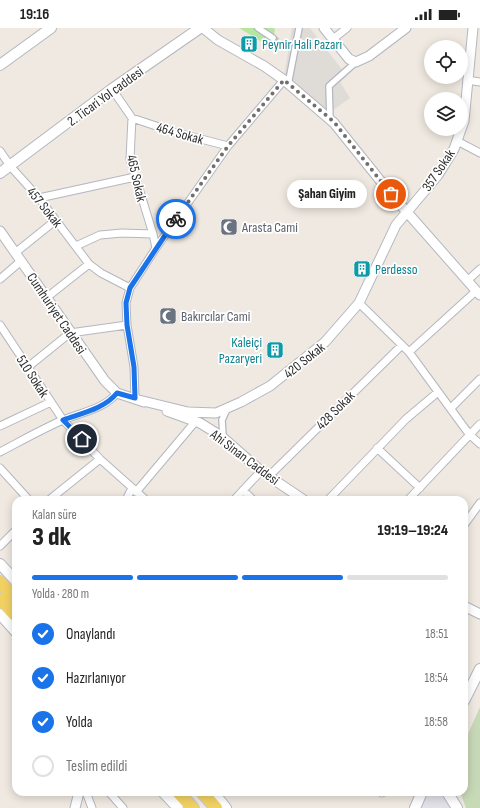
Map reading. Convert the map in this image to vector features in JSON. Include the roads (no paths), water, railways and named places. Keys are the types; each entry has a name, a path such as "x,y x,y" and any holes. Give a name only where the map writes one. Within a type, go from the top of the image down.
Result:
{"main road":[{"path":"0,65 51,28"},
{"name":"2. Ticari Yol caddesi","path":"11,166 112,89 202,28"},
{"path":"0,173 11,166"},
{"path":"0,564 12,577"},
{"path":"0,582 12,595"},
{"path":"0,599 12,612"},
{"path":"0,614 12,628"},
{"path":"468,692 480,669"},
{"path":"167,796 175,803 193,808"},
{"path":"206,796 216,808"},
{"path":"216,796 226,808"},
{"path":"415,808 420,796"},
{"path":"450,796 457,808"}],"street":[{"path":"202,28 218,40 264,66 286,82 330,119 406,212 478,293 409,352"},
{"path":"258,28 273,38"},
{"path":"137,399 134,367 127,325 126,303 130,288 156,248 228,146 286,82 295,51 299,28"},
{"path":"324,28 349,59 356,62"},
{"path":"333,39 347,28"},
{"path":"330,119 329,86 356,62 369,56 406,28"},
{"name":"357 Sokak","path":"468,71 473,28"},
{"path":"289,47 295,51"},
{"path":"468,80 480,82"},
{"name":"357 Sokak","path":"406,212 438,174 457,141 464,121 467,84"},
{"path":"112,89 132,118"},
{"name":"464 Sokak","path":"132,118 174,132 228,146"},
{"name":"465 Sokak","path":"132,118 130,159 156,248"},
{"path":"457,141 480,154"},
{"name":"457 Sokak","path":"0,151 39,198 89,264 101,273 130,288"},
{"path":"39,198 135,177"},
{"name":"420 Sokak","path":"137,399 188,412 206,414 216,413 270,386 291,371 329,338 359,303 396,225 406,212"},
{"path":"15,253 56,220"},
{"name":"Cumhuriyet Caddesi","path":"0,231 97,371 117,393"},
{"path":"76,246 100,235 122,232 153,234"},
{"path":"0,279 21,261"},
{"path":"46,298 89,264"},
{"path":"467,280 480,268"},
{"path":"359,303 409,352 469,434 480,444"},
{"path":"28,367 70,333 127,325"},
{"name":"510 Sokak","path":"1,330 28,367 63,420 100,459 141,496"},
{"name":"428 Sokak","path":"238,496 265,473 402,345"},
{"path":"451,408 480,379"},
{"path":"332,496 406,419 438,392"},
{"path":"0,452 63,420 111,400 117,393"},
{"name":"Ahi Sinan Caddesi","path":"117,393 137,399 195,422 223,438 265,473 298,496"},
{"path":"0,426 51,402"},
{"path":"223,438 222,420 227,408"},
{"path":"129,496 195,422"},
{"path":"412,496 480,424"},
{"path":"377,448 420,488"},
{"path":"54,496 100,459"},
{"path":"0,468 26,496"},
{"path":"243,490 248,496"},
{"path":"468,520 480,503"},
{"path":"0,546 12,534"},
{"path":"468,608 480,614"},
{"path":"75,808 78,796"},
{"path":"88,796 92,808"},
{"path":"112,796 123,808"}],"tunnel":[{"path":"273,38 289,47"}],"place":[{"name":"Peynir Hali Pazarı","path":"249,44"},
{"name":"Şahan Giyim","path":"391,194"},
{"name":"Arasta Cami","path":"229,227"},
{"name":"Perdesso","path":"362,269"},
{"name":"Bakırcılar Cami","path":"168,316"},
{"name":"Kaleiçi Pazaryeri","path":"275,350"}]}
